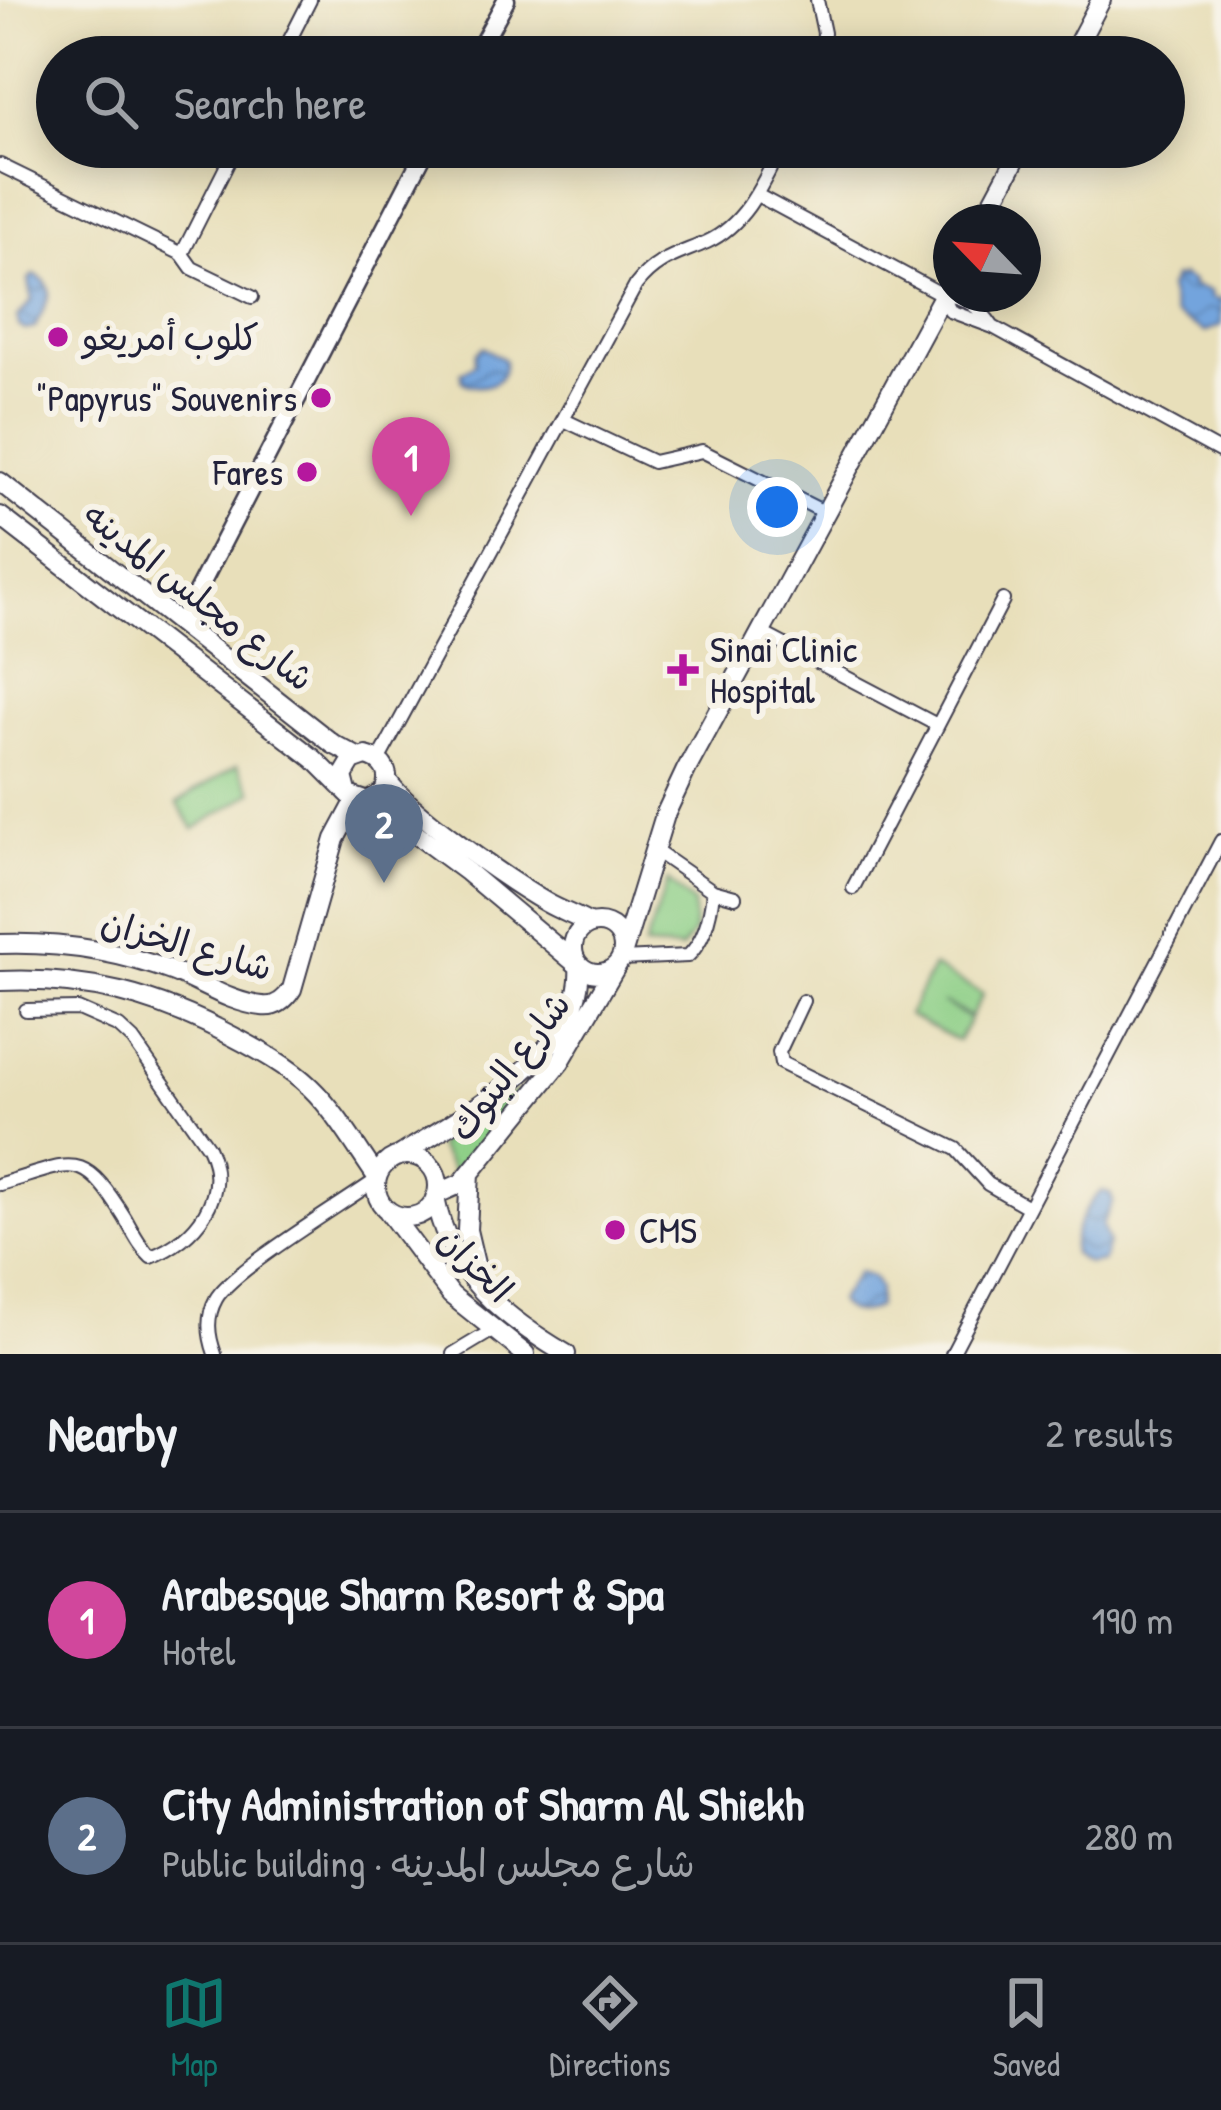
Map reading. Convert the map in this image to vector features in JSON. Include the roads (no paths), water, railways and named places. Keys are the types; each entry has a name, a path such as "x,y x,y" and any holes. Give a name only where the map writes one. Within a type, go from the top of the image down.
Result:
{"main road":[{"path":"1082,36 1101,0"},
{"path":"992,204 1011,168"},
{"name":"شارع البنوك","path":"436,1196 461,1183 560,1061 620,959 669,808 934,312"},
{"name":"شارع مجلس المدينه","path":"0,482 325,738 369,759"},
{"name":"شارع مجلس المدينه","path":"0,516 314,759 355,798 590,924"},
{"path":"369,759 387,780 380,796 355,798 343,776 352,761 369,759"},
{"name":"شارع مجلس المدينه","path":"387,780 579,965"},
{"name":"شارع الخزان","path":"0,944 54,945 119,955 170,970 234,999 260,1006 277,1004 292,989 335,838 355,798"},
{"path":"590,924 605,924 618,933 620,959 600,974 579,965 572,945 578,932 590,924"},
{"name":"شارع البنوك","path":"399,1156 509,1082 546,1049 575,1006 579,965"},
{"name":"شارع الخزان","path":"0,981 62,980 108,987 195,1016 309,1086 377,1179"},
{"path":"399,1156 426,1161 436,1176 436,1196 414,1216 388,1210 378,1197 377,1179 385,1164 399,1156"},
{"path":"470,1173 467,1230 485,1297"},
{"name":"الخزان","path":"436,1196 452,1252 485,1297 566,1354"},
{"name":"الخزان","path":"388,1210 451,1295 525,1354"}],"street":[{"path":"292,36 310,0"},
{"path":"486,36 506,0"},
{"path":"817,0 824,36"},
{"path":"0,165 182,254 192,268 252,297"},
{"path":"182,254 225,168"},
{"path":"182,623 416,168"},
{"path":"369,759 641,278 668,256 726,230 757,195 770,168"},
{"path":"757,195 933,281"},
{"path":"952,312 993,327 1221,452"},
{"path":"564,420 653,462 696,450 708,453 824,512"},
{"path":"853,888 1003,600"},
{"path":"762,633 937,725"},
{"path":"952,1354 1221,841"},
{"path":"653,850 713,891 735,897"},
{"path":"620,959 688,956 697,948 712,910 713,891"},
{"path":"803,1001 779,1052 781,1063 956,1149 988,1184 1028,1207"},
{"path":"0,1184 62,1167 87,1169 104,1184 151,1257 207,1215 216,1187 208,1147 127,1033 90,1012 26,1010"},
{"path":"214,1354 209,1316 225,1286 377,1179"},
{"path":"453,1354 493,1330"}],"water":[{"path":"34,275 47,285 48,299 35,328 25,330 18,317 32,300 29,279"},
{"path":"1181,276 1191,286 1211,292 1210,297 1221,298 1221,325 1205,332 1174,314 1168,288 1174,277 1179,280"},
{"path":"483,347 504,360 502,375 485,386 463,382 461,373 475,364 476,353"},
{"path":"1102,1191 1110,1193 1113,1201 1102,1225 1108,1243 1103,1261 1088,1264 1073,1254 1074,1238 1085,1211"},
{"path":"858,1272 873,1278 879,1288 877,1307 856,1313 838,1301"}],"place":[{"name":"كلوب أمريغو","path":"58,337"},
{"name":"\"Papyrus\" Souvenirs","path":"321,398"},
{"name":"Fares","path":"307,472"},
{"name":"Arabesque Sharm Resort & Spa","path":"411,516"},
{"name":"Sinai Clinic Hospital","path":"683,670"},
{"name":"City Administration of Sharm Al Shiekh","path":"384,883"},
{"name":"CMS","path":"615,1230"}]}
